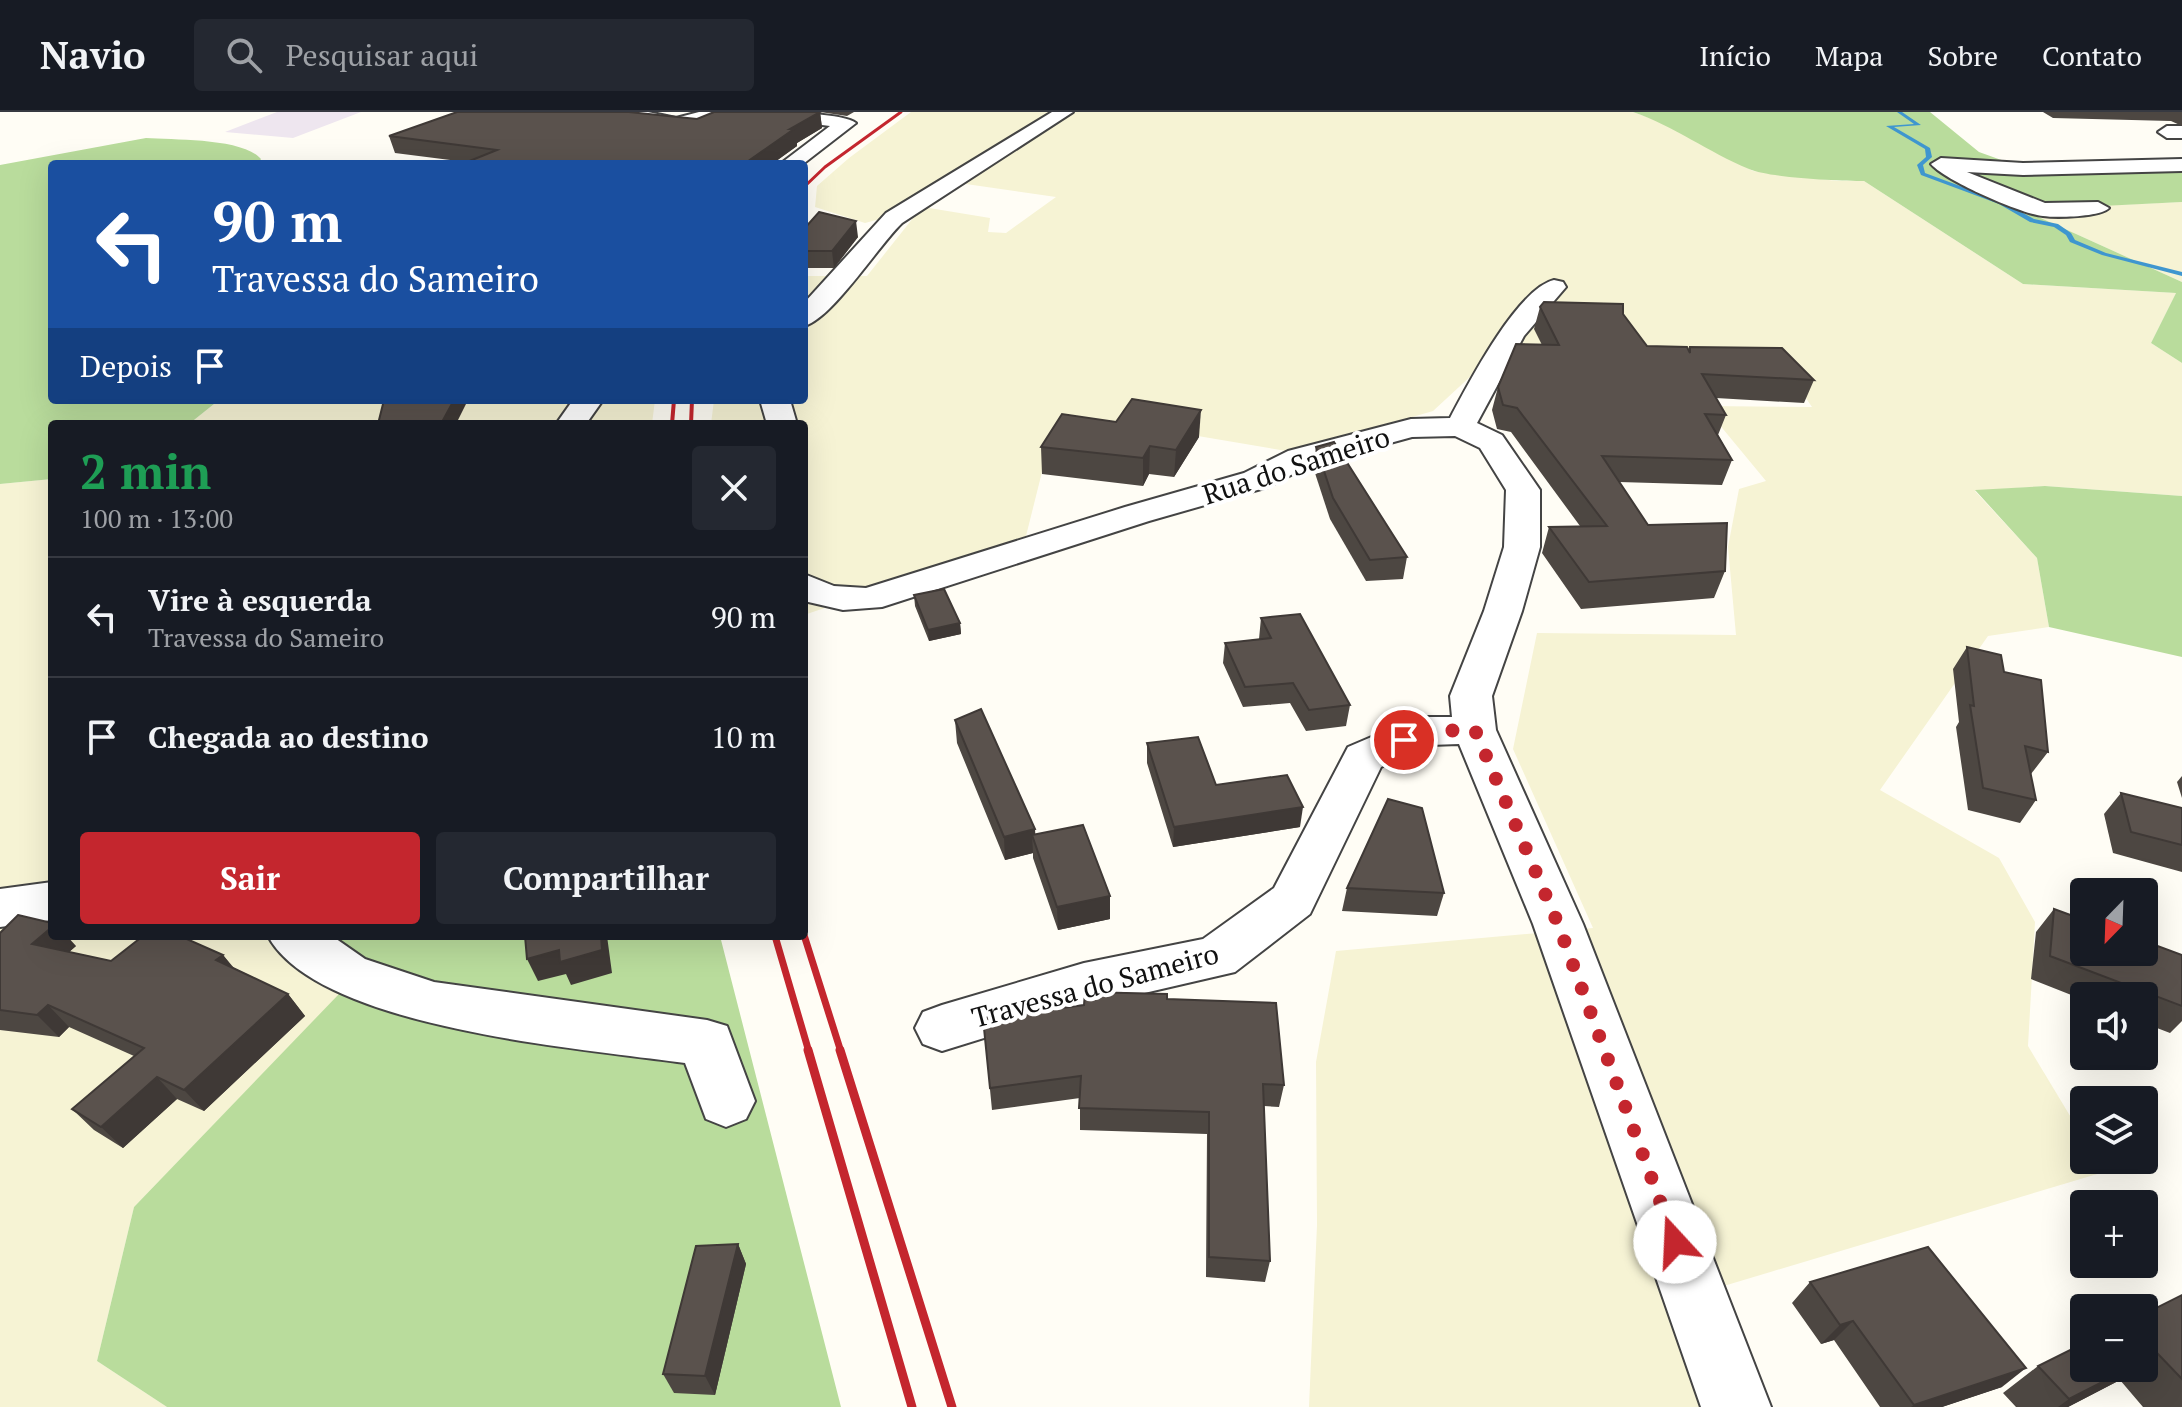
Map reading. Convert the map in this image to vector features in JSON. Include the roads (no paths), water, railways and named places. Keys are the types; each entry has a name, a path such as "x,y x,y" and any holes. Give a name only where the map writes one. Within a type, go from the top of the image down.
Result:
{"street":[{"path":"625,112 676,124 718,112"},
{"path":"759,112 847,123 796,160"},
{"path":"808,314 843,278 878,233 909,207 1064,112"},
{"path":"2098,208 2043,210 1966,180 1941,164 2054,169 2182,165"},
{"path":"850,224 878,233"},
{"path":"1554,287 1535,303 1506,343 1460,427 1491,442 1523,490 1522,547 1503,611 1471,696 1475,730 1558,924 1736,1407"},
{"name":"Rua do Sameiro","path":"808,588 815,594 841,599 869,599 1137,514 1256,480 1299,458 1411,428 1460,427"},
{"name":"Travessa do Sameiro","path":"942,1028 1084,985 1217,957 1292,901 1364,757 1424,731 1475,730"},
{"path":"0,908 48,902"},
{"path":"299,940 346,974 434,1004 707,1043 726,1101"}],"waterway":[{"path":"1899,112 1919,125 1888,126 1927,148 1929,157 1920,165 1923,174 2001,203 2032,221 2056,225 2069,234 2072,241 2104,254 2182,274"}],"railway":[{"path":"808,183 825,167 901,112"},
{"path":"672,420 674,404"},
{"path":"691,420 692,404"},
{"path":"776,940 809,1052"},
{"path":"806,940 841,1052"},
{"path":"808,1050 912,1407"},
{"path":"840,1050 952,1407"}]}
